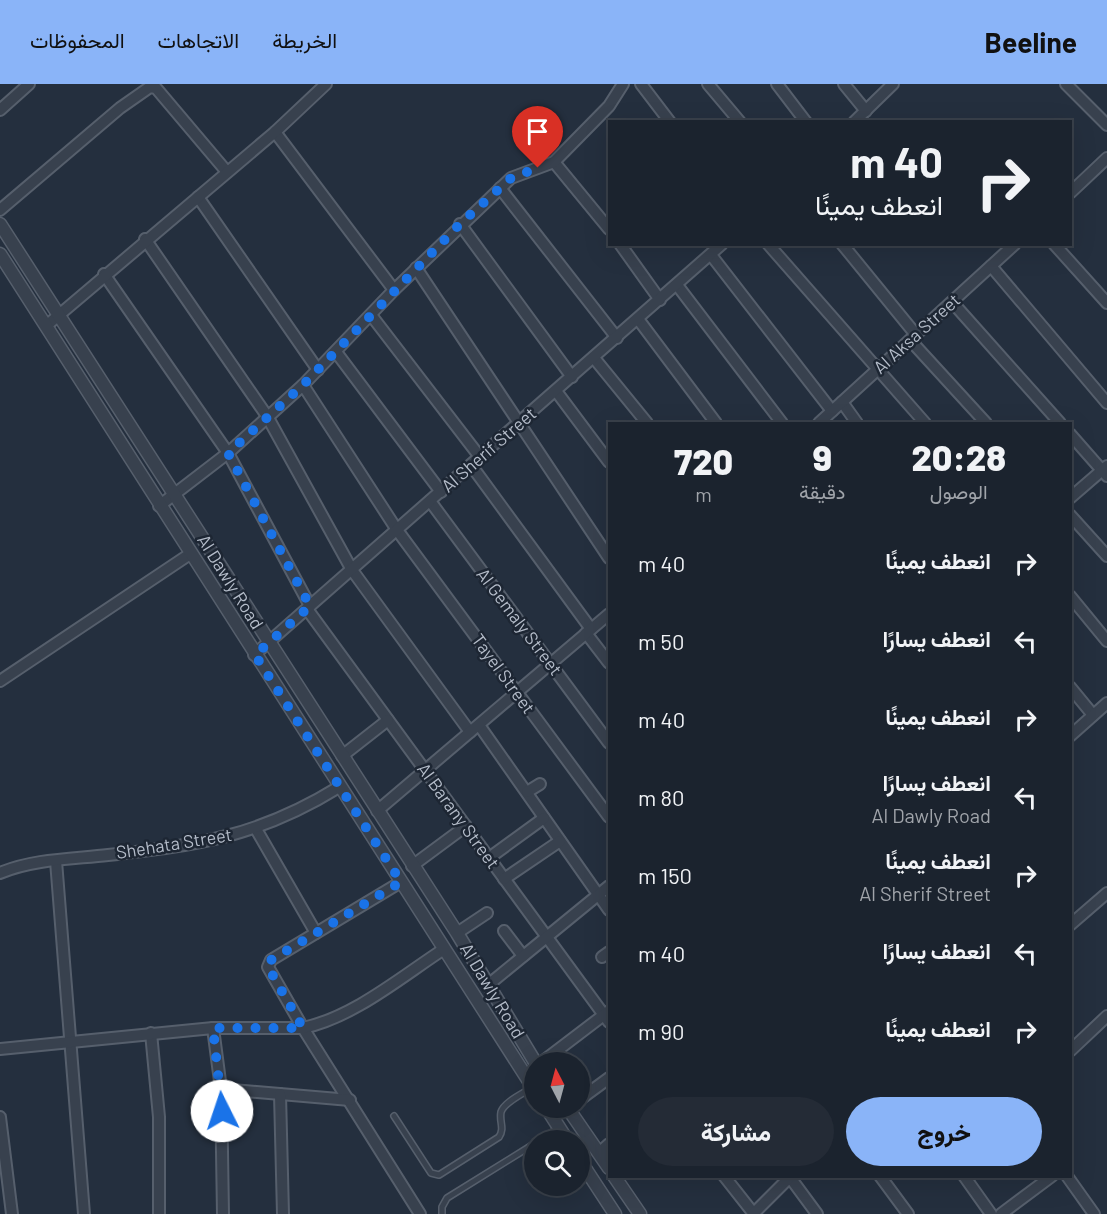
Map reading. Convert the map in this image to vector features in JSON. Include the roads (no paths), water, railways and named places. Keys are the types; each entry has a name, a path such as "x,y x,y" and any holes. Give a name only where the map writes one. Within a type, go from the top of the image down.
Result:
{"street":[{"path":"0,110 29,84"},
{"path":"46,326 145,239 275,132 326,84"},
{"path":"159,506 228,453 303,385 460,224 511,178 524,171 554,162 609,106 623,84"},
{"path":"641,84 668,120"},
{"path":"708,84 738,120"},
{"path":"777,84 804,120"},
{"path":"844,84 866,111"},
{"path":"856,120 893,84"},
{"path":"1066,84 1107,125"},
{"path":"0,210 120,108 150,87 156,88 226,172"},
{"path":"275,132 394,290"},
{"path":"1072,191 1107,158"},
{"path":"554,162 608,228"},
{"path":"500,188 617,338"},
{"path":"198,196 318,370"},
{"name":"Al Dawly Road","path":"0,224 457,933 530,1052"},
{"path":"460,224 572,377"},
{"path":"145,239 267,416 352,570 474,728 527,792 608,909"},
{"path":"621,246 660,300"},
{"name":"Al Sherif Street","path":"255,655 720,246"},
{"path":"770,246 924,422"},
{"path":"844,246 914,338 985,422"},
{"name":"Al Aksa Street","path":"820,422 1013,246"},
{"path":"1056,246 1107,303"},
{"name":"Al Dawly Road","path":"0,254 524,1074"},
{"path":"711,255 832,411"},
{"path":"991,266 1107,403"},
{"path":"416,268 608,557"},
{"name":"Al Barany Street","path":"104,274 228,453 308,608 424,771 607,1016"},
{"path":"677,285 781,422"},
{"path":"953,303 1059,422"},
{"path":"371,315 480,457"},
{"path":"638,320 715,422"},
{"path":"336,352 441,492"},
{"path":"594,358 645,422"},
{"name":"Tayel Street","path":"303,385 397,530 608,816"},
{"path":"556,391 608,461"},
{"path":"842,402 856,422"},
{"path":"1072,436 1105,471 1072,496"},
{"path":"471,465 608,661"},
{"name":"Al Gemaly Street","path":"430,501 608,741"},
{"path":"1072,517 1107,556"},
{"path":"0,681 190,554"},
{"path":"1072,598 1107,641"},
{"path":"355,810 374,806 424,771 608,615"},
{"path":"1072,689 1094,715"},
{"path":"1072,734 1107,703"},
{"path":"342,756 388,720"},
{"path":"527,792 540,784"},
{"name":"Shehata Street","path":"0,873 19,867 56,861 196,845 256,829 313,803 339,787"},
{"path":"489,858 544,818"},
{"path":"412,866 466,826"},
{"path":"256,829 316,933"},
{"path":"504,879 560,841"},
{"path":"56,861 84,1214"},
{"path":"401,882 269,963 268,967 303,1028 420,1214"},
{"path":"478,1002 523,956 608,887"},
{"path":"1072,923 1107,892"},
{"path":"457,933 487,913"},
{"path":"504,931 523,956"},
{"path":"0,1049 213,1028 303,1028 330,1020 444,949"},
{"path":"556,1052 607,1016"},
{"path":"1072,1049 1107,1016"},
{"path":"213,1028 221,1089 223,1214"},
{"path":"152,1033 159,1117 159,1214"},
{"path":"590,1092 608,1079"},
{"path":"221,1089 350,1101"},
{"path":"280,1094 283,1214"},
{"path":"0,1117 14,1213"},
{"path":"553,1118 559,1128"},
{"path":"575,1118 608,1166"},
{"path":"599,1153 608,1145"},
{"path":"590,1176 615,1214"},
{"path":"615,1178 640,1214"},
{"path":"726,1178 753,1214 788,1178"},
{"path":"791,1178 817,1214"},
{"path":"881,1178 908,1214"},
{"path":"965,1178 991,1214"},
{"path":"1000,1214 1049,1178"},
{"path":"1068,1178 1094,1214"}],"lane":[{"path":"394,1116 431,1173 440,1175 499,1137 504,1108 524,1094"},
{"path":"442,1214 442,1207 447,1198 524,1150"}]}
